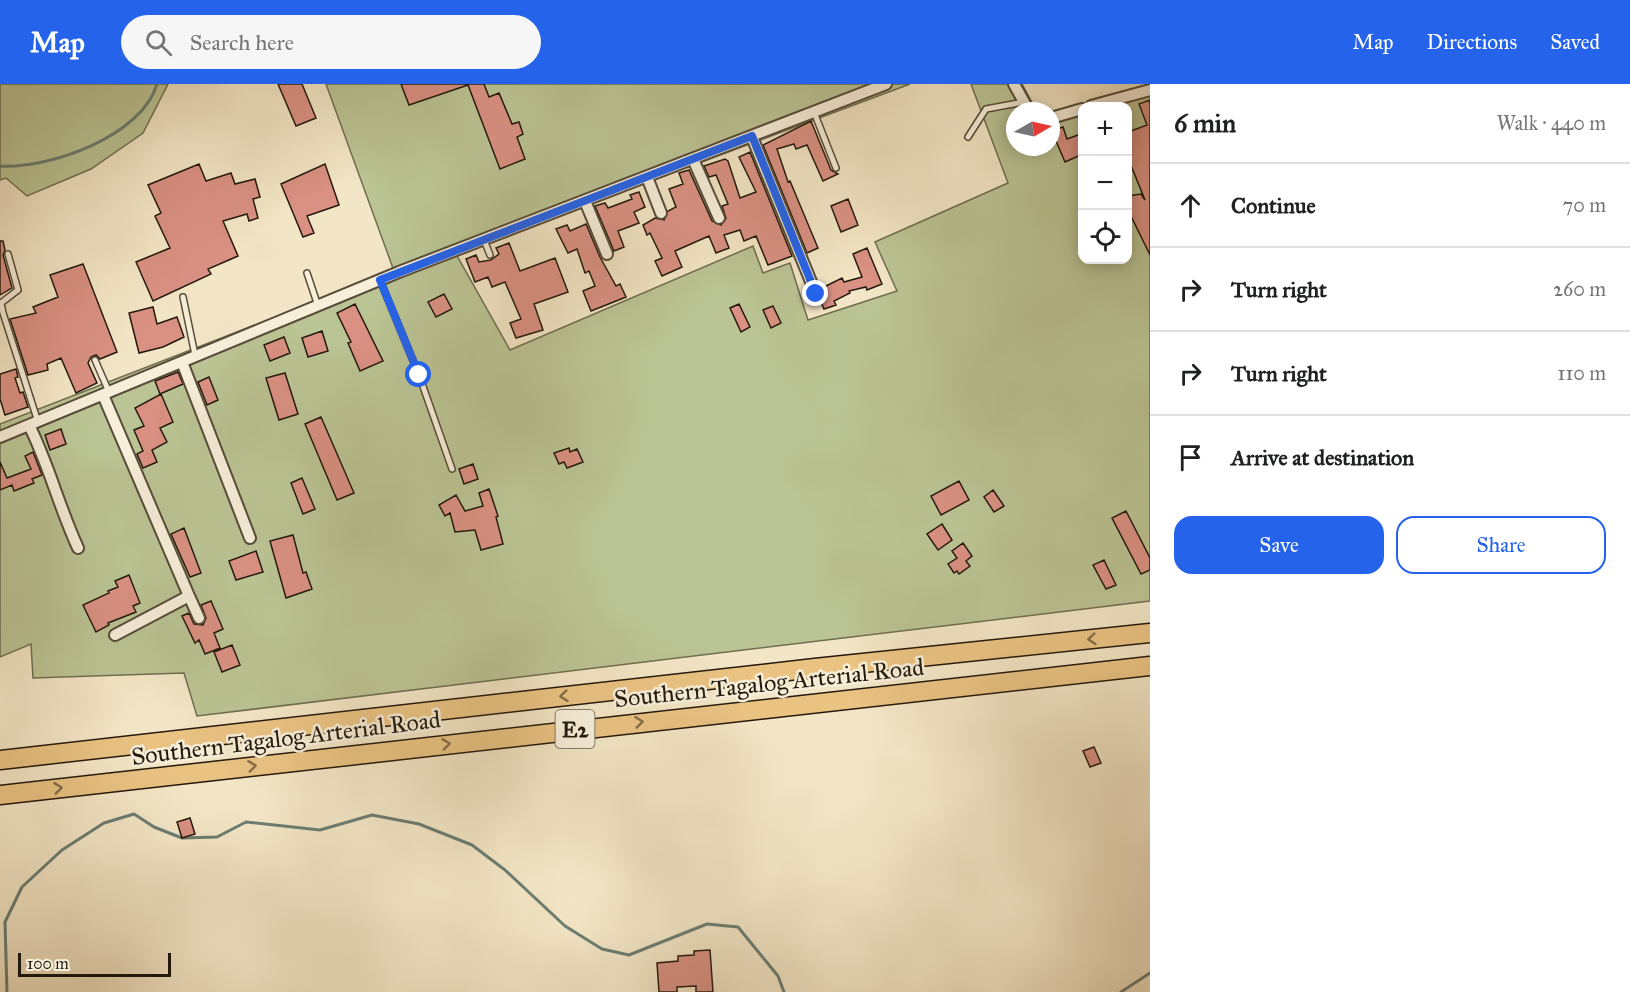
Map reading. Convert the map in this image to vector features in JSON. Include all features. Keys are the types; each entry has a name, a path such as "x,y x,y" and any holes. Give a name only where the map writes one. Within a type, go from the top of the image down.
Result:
{"highway":[{"name":"Southern Tagalog Arterial Road","path":"0,760 815,668 1150,633"},
{"name":"Southern Tagalog Arterial Road","path":"0,795 1150,666"}],"street":[{"path":"0,437 380,280 886,84"},
{"path":"1014,84 1025,102"},
{"path":"1106,102 1150,90"},
{"path":"1060,115 1078,110"},
{"path":"752,136 816,294"},
{"path":"693,159 719,218"},
{"path":"647,177 661,213"},
{"path":"585,201 607,254"},
{"path":"182,362 250,538"},
{"path":"106,394 200,618"},
{"path":"33,423 50,471 59,507 78,548"},
{"path":"115,635 189,596"}],"lane":[{"path":"968,136 987,109 1006,108"},
{"path":"814,112 836,168"},
{"path":"484,240 490,255"},
{"path":"8,254 18,290 1,303 33,423"},
{"path":"307,273 318,306"},
{"path":"380,280 419,375 452,469"},
{"path":"183,297 195,355"},
{"path":"95,360 106,394"}],"green space":[{"path":"0,84 168,84 143,133 91,169 27,196 6,178 0,180"},
{"path":"326,84 910,84 456,254 510,350 753,246 763,273 790,263 808,320 897,291 875,242 1008,183 971,84 1022,84 1032,102 1006,102 1006,156 1060,156 1060,110 1078,105 1078,264 1132,264 1132,102 1090,102 1150,85 1150,601 197,716 184,673 33,678 31,644 0,657 0,424 394,271"}],"building":[{"path":"278,84 302,84 316,118 296,126"},
{"path":"401,84 484,84 489,97 499,93 512,124 519,122 523,134 517,137 525,159 500,169 468,85 409,105"},
{"path":"1150,100 1150,255 1132,218 1132,195 1141,194 1145,200 1132,168 1132,131 1147,125 1139,104"},
{"path":"811,121 831,170 838,174 823,181 807,145 796,149 794,144 777,149 788,182 790,181 818,248 807,253 763,145"},
{"path":"1063,127 1067,139 1078,135 1078,156 1065,162 1060,150 1060,128"},
{"path":"750,152 792,256 768,265 756,236 744,241 740,230 724,235 729,248 716,253 709,236 675,251 682,267 662,276 655,261 662,258 650,233 647,235 643,225 655,218 664,220 668,211 676,207 669,189 683,184 679,173 689,170 712,221 721,225 726,218 722,206 728,204 716,175 709,177 704,166 725,159 728,161 740,198 756,192 739,157"},
{"path":"199,164 206,181 231,173 235,184 255,179 260,197 253,199 258,218 249,221 247,214 223,221 238,256 208,269 211,274 153,301 136,262 170,248 155,216 161,213 148,185"},
{"path":"325,164 339,205 307,216 314,233 303,237 281,184"},
{"path":"639,192 645,207 634,212 639,223 618,231 624,247 614,251 595,206 605,203 608,208 632,199 630,195"},
{"path":"848,199 858,225 841,232 831,206"},
{"path":"586,224 600,257 616,286 620,284 626,297 591,311 583,291 595,286 589,271 585,273 577,249 568,253 556,229 567,225 570,231"},
{"path":"0,241 3,241 5,250 3,255 12,288 0,295"},
{"path":"509,243 520,271 555,258 568,292 534,304 543,330 516,338 510,323 521,319 505,282 492,287 488,277 475,282 466,259 476,255 479,262 491,260 499,254 496,248"},
{"path":"867,248 882,284 867,290 866,287 849,291 850,293 834,301 836,305 824,309 820,300 823,294 822,288 842,278 844,282 862,277 853,254"},
{"path":"83,264 117,352 100,359 96,355 91,357 88,363 97,383 76,393 61,358 47,364 48,370 28,375 10,319 36,313 33,307 58,297 50,275"},
{"path":"444,294 452,309 436,317 428,302"},
{"path":"355,304 383,361 360,371 348,343 351,342 337,313"},
{"path":"739,304 750,327 741,332 730,308"},
{"path":"773,306 781,323 771,328 763,310"},
{"path":"153,307 157,324 177,317 184,337 163,347 139,353 129,313"},
{"path":"322,331 328,351 308,357 302,338"},
{"path":"284,337 290,353 270,361 264,345"},
{"path":"16,369 18,377 15,378 28,407 5,415 0,399 0,374"},
{"path":"178,372 183,384 160,394 155,381"},
{"path":"285,373 298,414 279,420 266,378"},
{"path":"209,377 218,400 207,405 198,382"},
{"path":"161,394 173,422 160,428 167,442 152,450 157,462 143,468 137,454 143,451 134,430 144,426 135,408"},
{"path":"321,417 354,493 337,500 305,424"},
{"path":"61,429 66,444 50,450 45,435"},
{"path":"569,448 570,452 577,449 583,462 567,468 564,462 559,464 554,453"},
{"path":"33,452 42,475 32,479 34,483 14,491 12,485 0,490 0,462 7,478 31,469 25,456"},
{"path":"473,464 478,479 464,484 459,469"},
{"path":"302,478 315,509 303,514 291,483"},
{"path":"959,481 969,500 941,515 931,496"},
{"path":"489,489 498,516 496,517 503,544 481,550 475,530 455,532 450,513 445,516 439,505 456,495 465,511 483,506 479,493"},
{"path":"993,490 1004,506 994,512 984,497"},
{"path":"1126,511 1150,558 1150,570 1141,574 1112,518"},
{"path":"942,524 952,540 938,550 927,534"},
{"path":"184,528 201,573 190,577 171,534"},
{"path":"293,535 303,573 306,572 312,589 286,598 270,541"},
{"path":"963,543 972,556 966,561 970,566 959,574 957,571 954,573 948,564 957,558 952,551"},
{"path":"256,551 263,572 236,580 229,561"},
{"path":"1104,560 1116,585 1106,589 1093,565"},
{"path":"129,575 140,603 133,606 136,612 108,623 109,625 96,632 83,605 109,593 108,591 118,587 115,581"},
{"path":"211,601 223,629 214,633 220,648 205,654 199,640 195,643 182,616 189,613 194,624 203,625 206,618 201,605"},
{"path":"232,645 240,665 222,672 214,652"},
{"path":"1094,747 1101,763 1090,767 1083,751"},
{"path":"190,818 195,834 182,838 177,822"},
{"path":"710,950 713,992 696,992 696,986 677,987 677,992 659,992 657,963 678,961 678,956 694,955 694,951"}],"waterway":[{"path":"0,166 44,162 92,146 114,134 133,119 148,103 157,84"},
{"path":"7,992 5,922 22,887 62,850 104,823 134,814 154,827 182,838 217,837 246,822 320,830 372,815 419,824 472,845 505,870 565,926 602,949 629,955 707,924 738,927 778,976 784,992"},
{"path":"1121,992 1150,973"}],"route":[{"path":"419,375 380,280 752,136 816,294"}]}
